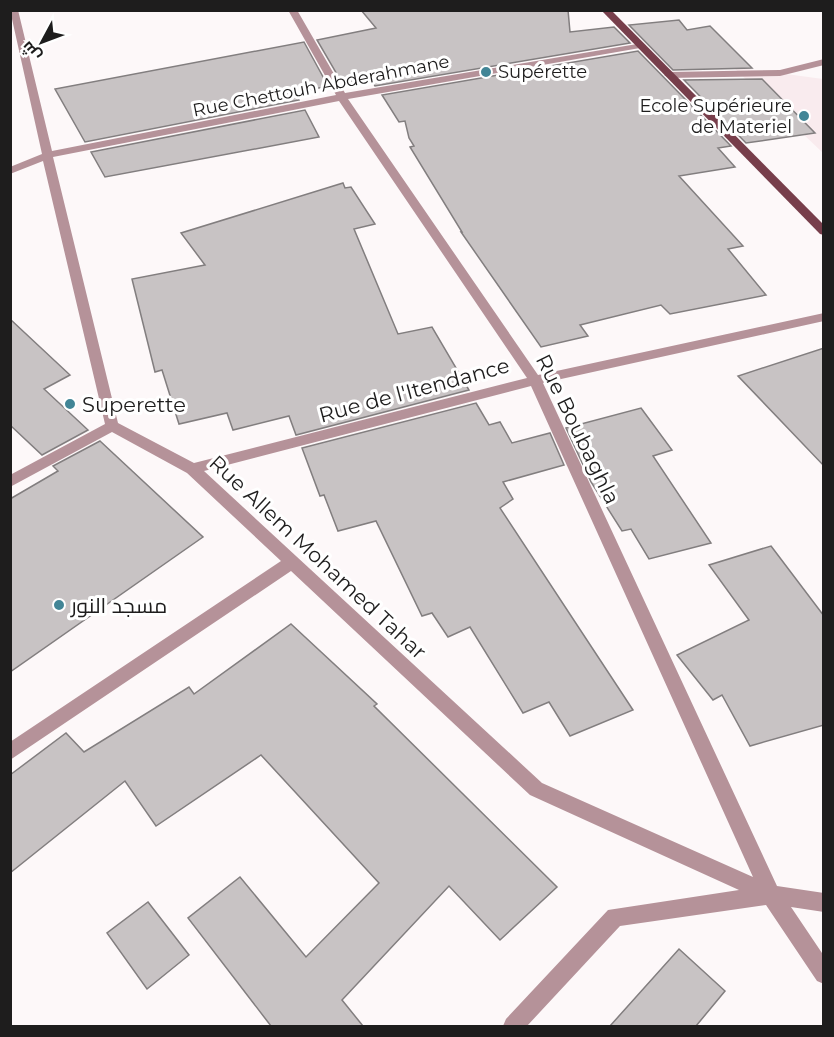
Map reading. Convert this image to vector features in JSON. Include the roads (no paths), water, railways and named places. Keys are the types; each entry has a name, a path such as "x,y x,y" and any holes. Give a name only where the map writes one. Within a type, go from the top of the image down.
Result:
{"main road":[{"path":"605,10 824,232"}],"street":[{"path":"10,482 112,426 13,10"},
{"name":"Rue Boubaghla","path":"292,10 342,98 535,380 771,896"},
{"name":"Rue Chettouh Abderahmane","path":"10,171 48,155 342,98 640,45"},
{"path":"669,75 780,74 824,62"},
{"name":"Rue de l'Itendance","path":"192,469 535,380 824,317"},
{"name":"Rue Allem Mohamed Tahar","path":"112,426 192,469 536,789 771,896"},
{"path":"10,752 292,562"},
{"path":"513,1026 615,917 771,896 824,903"},
{"path":"771,896 824,974"}],"place":[{"name":"Supérette","path":"486,72"},
{"name":"Ecole Supérieure de Materiel","path":"804,116"},
{"name":"Superette","path":"70,404"},
{"name":"مسجد النور","path":"59,605"}]}
